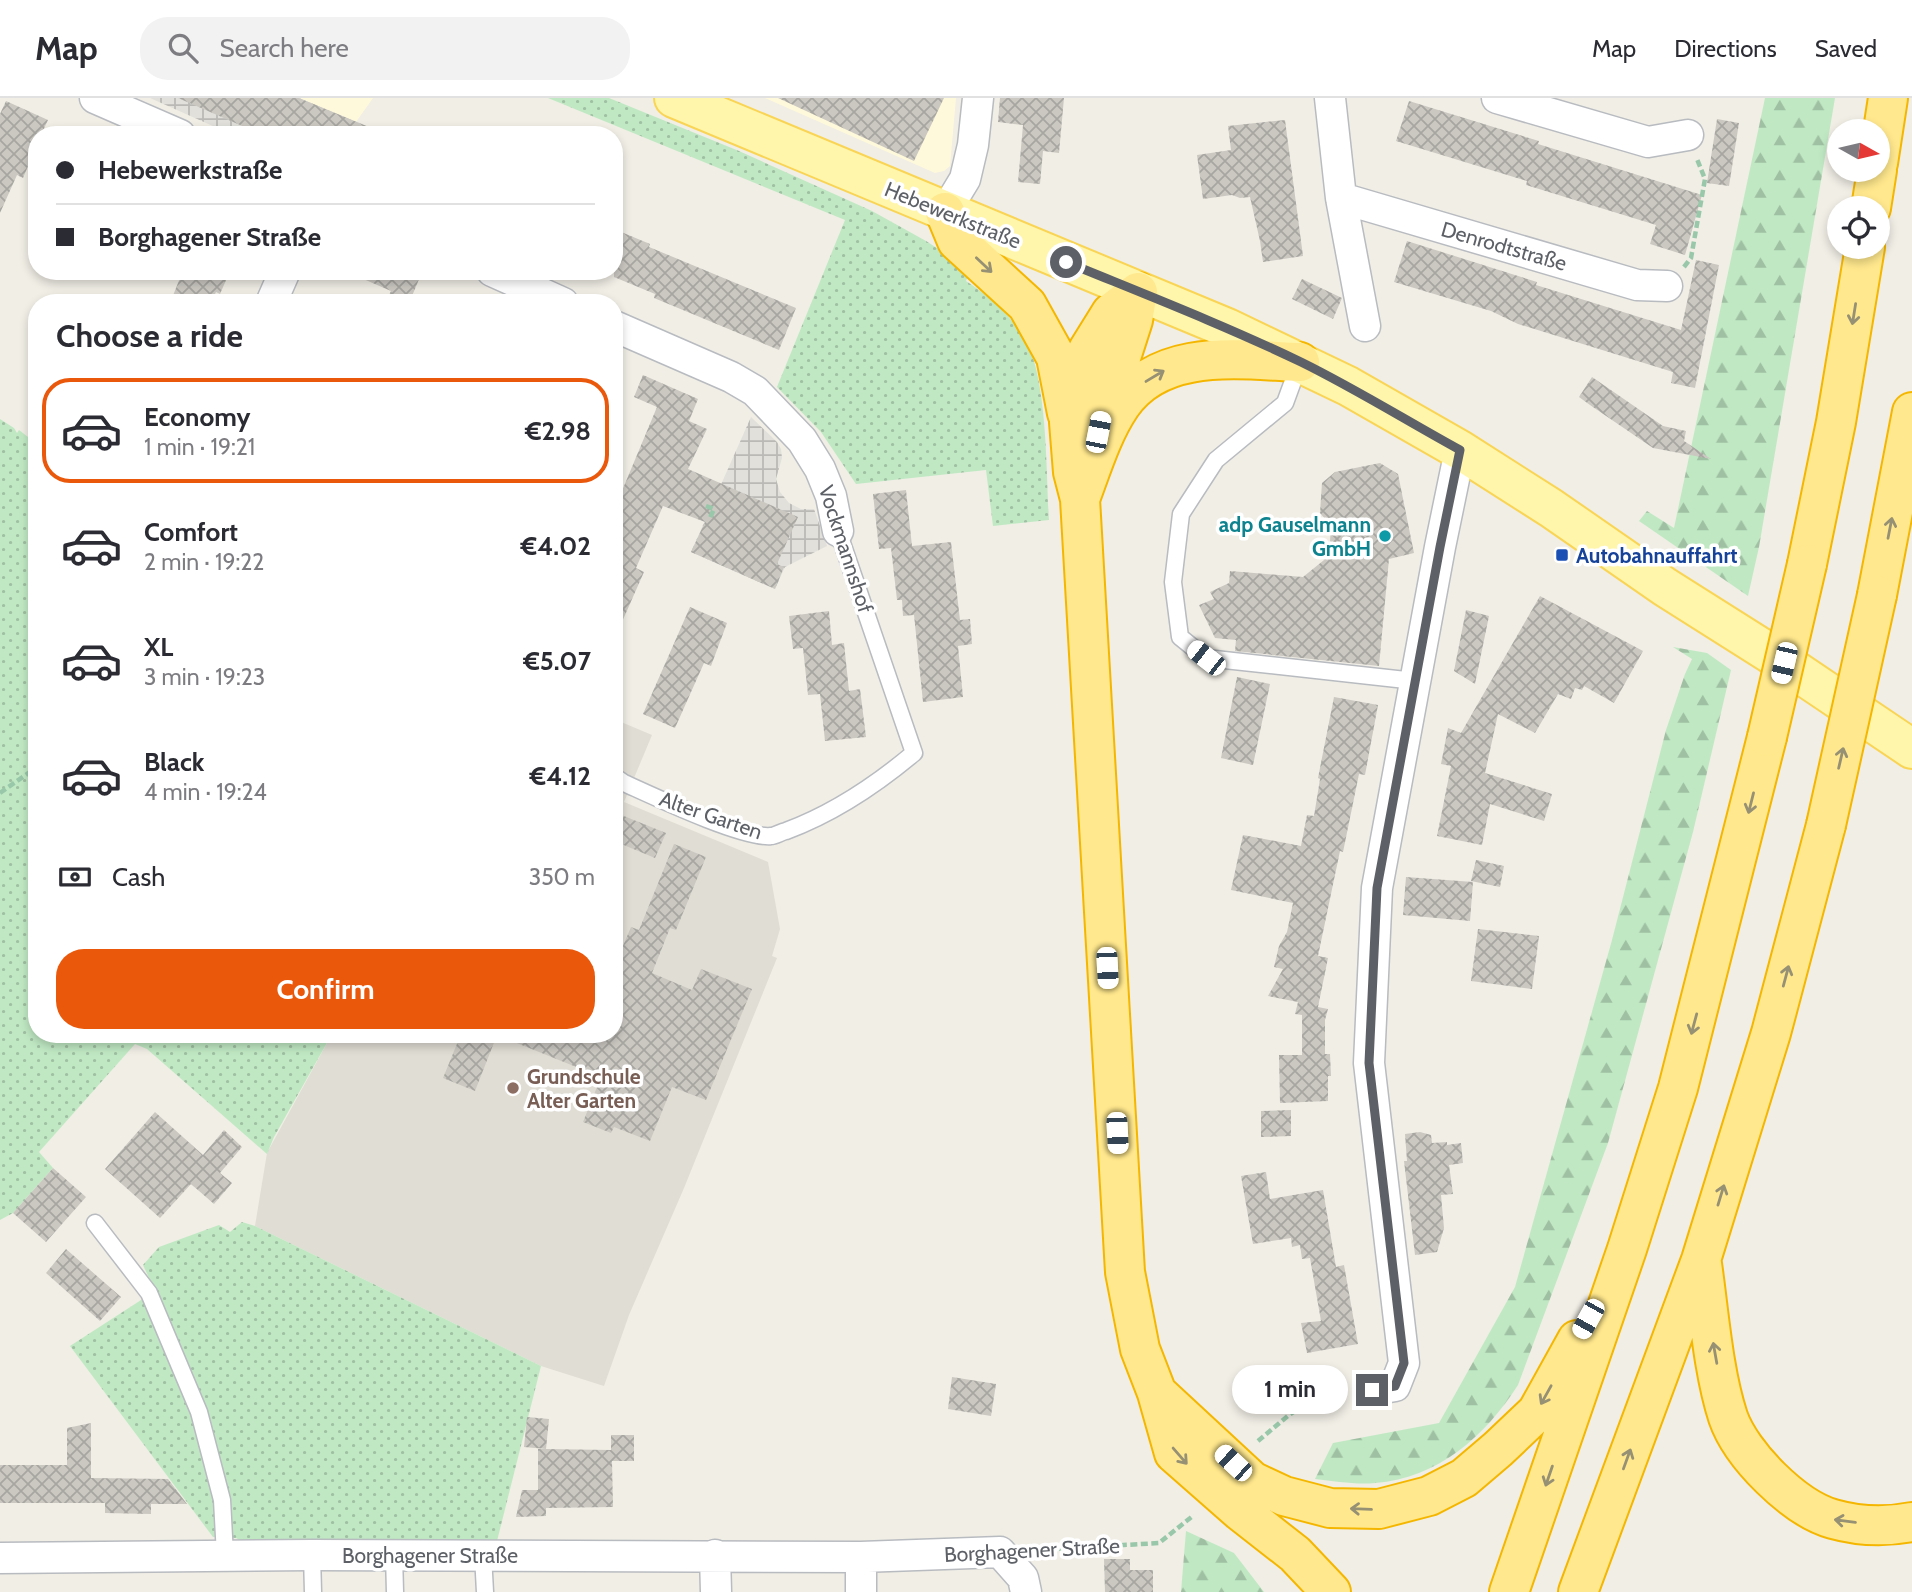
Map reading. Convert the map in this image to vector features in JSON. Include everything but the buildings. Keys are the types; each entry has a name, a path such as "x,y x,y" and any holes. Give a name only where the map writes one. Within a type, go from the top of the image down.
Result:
{"highway":[{"path":"1885,119 1888,98"},
{"path":"945,212 957,241 1027,305 1056,357 1069,422 1073,472 1086,484"},
{"path":"1509,1592 1627,1249 1678,1088 1767,737 1807,564 1836,422 1863,259"},
{"path":"1069,422 1088,350 1111,313 1138,292"},
{"path":"1138,292 1133,320 1102,412 1086,484 1125,1272 1140,1349 1157,1393 1174,1452 1240,1511 1295,1554 1331,1592"},
{"path":"1086,484 1108,428 1122,403 1146,380 1185,363 1234,360 1300,362"},
{"path":"1578,1592 1701,1260 1771,1033 1826,825 1877,595 1912,412"},
{"path":"1157,1393 1252,1481 1284,1496 1330,1508 1380,1509 1429,1496 1464,1478 1537,1412 1627,1249"},
{"path":"1701,1260 1716,1358 1729,1419 1751,1457 1785,1494 1831,1519 1890,1527 1912,1522"}],"main road":[{"name":"Hebewerkstraße","path":"674,98 1227,328 1348,386 1460,450 1912,749"}],"street":[{"path":"95,98 159,126"},
{"path":"945,212 965,179 974,145 978,98"},
{"path":"1330,98 1341,198 1364,326"},
{"path":"1497,98 1648,142 1688,135"},
{"name":"Denrodtstraße","path":"1341,198 1637,285 1667,286"},
{"path":"512,280 543,294"},
{"name":"Vockmannshof","path":"623,330 731,377 755,391 802,440 820,469 831,496 838,531"},
{"path":"1372,1390 1395,1386 1404,1363 1369,1063 1377,888 1460,450"},
{"path":"1000,1552 1023,1578 1026,1592"},
{"name":"Borghagener Straße","path":"0,1558 225,1555 861,1557 1000,1552"},
{"path":"715,1555 716,1592"},
{"path":"861,1557 861,1592"}],"lane":[{"path":"1300,362 1285,403 1216,460 1181,514 1173,582 1180,637 1206,658 1415,681"},
{"name":"Vockmannshof","path":"838,531 914,753"},
{"name":"Alter Garten","path":"623,782 702,817 770,836 807,823 887,776 914,753"},
{"path":"95,1223 149,1293 199,1412 222,1500 225,1555"},
{"path":"312,1555 313,1592"},
{"path":"394,1555 395,1592"},
{"path":"483,1555 485,1592"}],"path":[{"path":"1667,286 1691,258 1705,178 1688,135"},
{"path":"706,506 714,509 710,519"},
{"path":"0,793 28,773"},
{"path":"1258,1441 1289,1415 1319,1396 1372,1390"},
{"name":"Borghagener Straße","path":"1000,1552 1159,1543 1194,1515"}],"shaded area":[{"path":"150,98 299,98 356,122 354,126 213,126"},
{"path":"299,98 373,98 356,122"},
{"path":"765,98 956,98 950,166 935,173"},
{"path":"751,417 781,449 782,458 776,479 780,492 789,503 801,509 814,509 827,546 785,567 775,589 691,552"},
{"name":"Grundschule Alter Garten","path":"623,723 652,735 624,802 768,862 780,929 772,956 777,958 684,1188 629,1315 604,1386 541,1366 255,1226 267,1153 327,1043 623,1043"}],"green space":[{"path":"548,98 609,98 739,151 872,211 971,270 966,281 1005,313 1024,337 1032,354 1042,400 1049,520 993,526 986,470 856,484 821,432 777,387 845,220 623,129 623,126 616,126"},
{"path":"1765,98 1835,98 1831,119 1827,119 1827,145 1759,547 1748,596 1639,521 1647,511 1674,528"},
{"path":"0,419 17,433 19,430 28,437 28,1043 327,1043 267,1154 147,1049 135,1044 39,1152 53,1168 13,1213 0,1220"},
{"path":"1673,647 1707,653 1731,670 1693,832 1608,1143 1518,1385 1491,1421 1475,1437 1440,1463 1420,1473 1368,1483 1315,1479 1333,1443 1439,1423 1515,1287 1612,940 1666,730 1692,659"},
{"path":"242,1222 541,1366 496,1545 245,1543 236,1538 213,1537 70,1346 155,1291 143,1265 159,1247 219,1225 230,1232"},
{"path":"1186,1531 1234,1553 1264,1592 1181,1592"}],"place":[{"name":"adp Gauselmann GmbH","path":"1385,536"},
{"name":"Autobahnauffahrt","path":"1562,555"},
{"name":"Grundschule Alter Garten","path":"513,1088"}],"route":[{"path":"1066,262 1227,328 1300,362 1348,386 1460,450 1377,888 1369,1063 1404,1363 1395,1386 1372,1390"}]}
